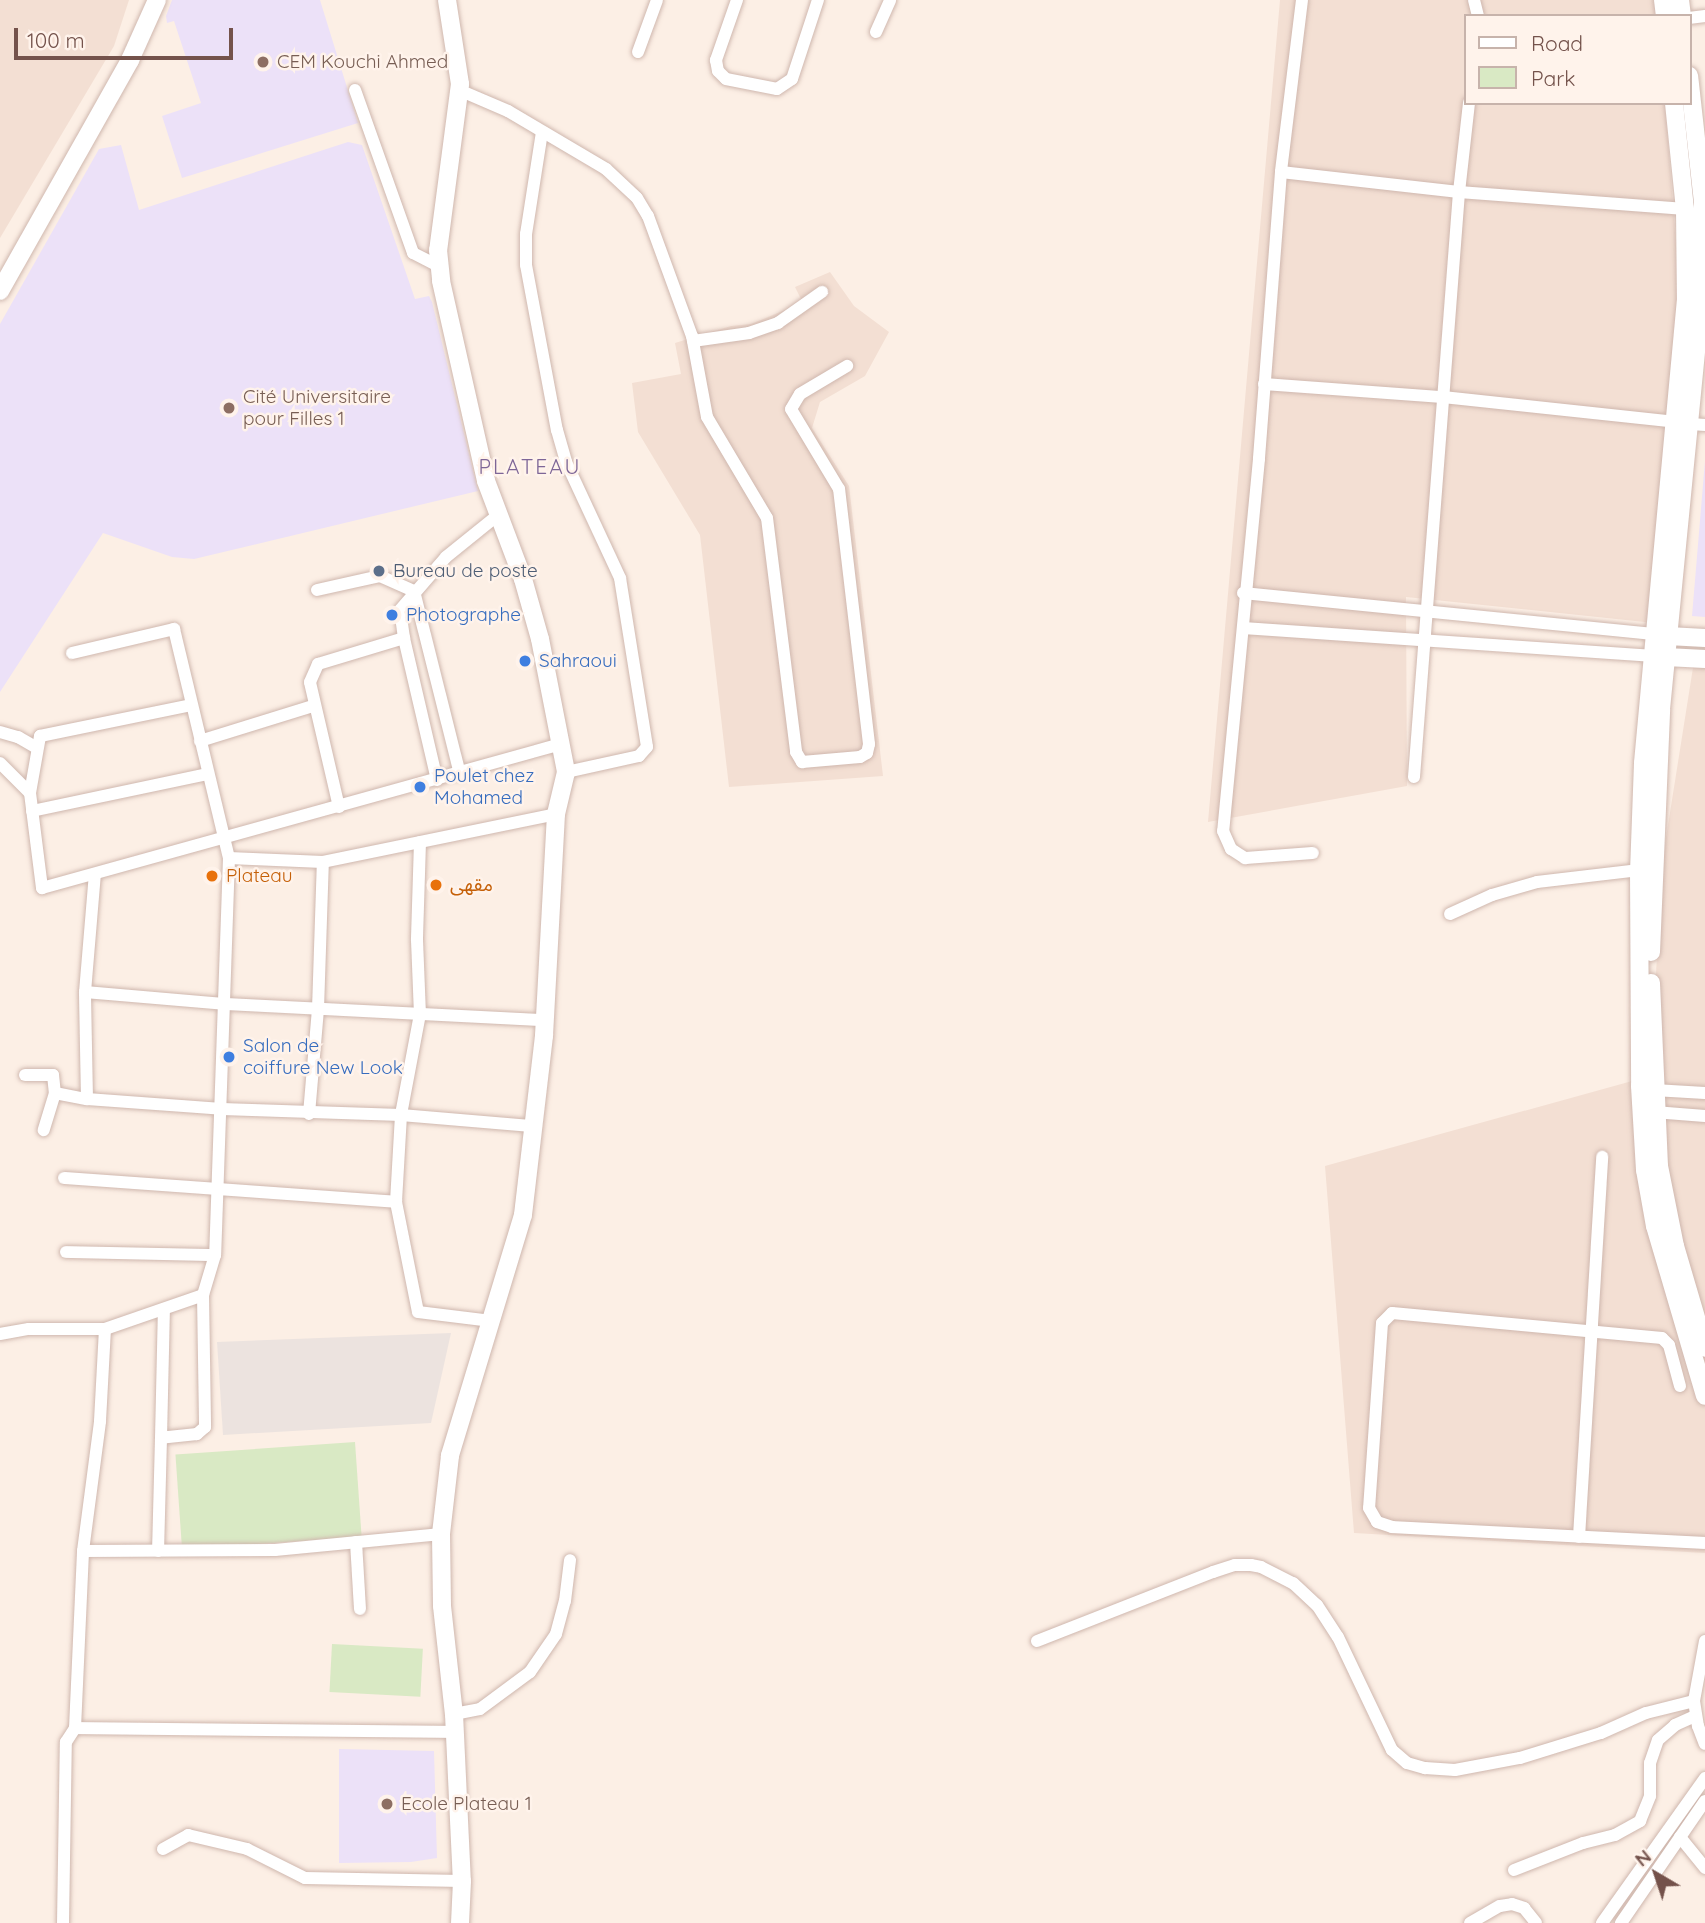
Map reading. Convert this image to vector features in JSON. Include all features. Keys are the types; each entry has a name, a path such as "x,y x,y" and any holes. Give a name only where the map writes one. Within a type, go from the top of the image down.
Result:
{"main road":[{"path":"0,291 130,60 156,0"},
{"path":"447,0 459,90 438,250 440,267 486,481 523,579 540,639 566,772 556,814 545,1020 523,1214 450,1456 441,1534 442,1606 454,1723 462,1881 460,1923"},
{"path":"1691,92 1700,163 1704,242 1701,325 1691,424 1658,656 1639,870 1640,1096 1645,1170 1661,1253 1705,1396"},
{"path":"1674,105 1685,209 1691,424"},
{"path":"1661,635 1705,638"},
{"path":"1658,656 1705,659"},
{"path":"1658,656 1651,899 1654,1112 1668,1220 1705,1348"}],"street":[{"path":"638,52 657,0"},
{"path":"737,0 716,60 718,71 726,79 776,89 792,79 818,0"},
{"path":"876,32 890,0"},
{"path":"1302,0 1281,172 1243,628 1223,831 1231,849 1245,858 1313,852"},
{"path":"355,90 413,253 440,267"},
{"path":"459,90 508,111 606,169 637,198 659,238 693,341 707,417 767,519 796,752 802,762 860,757 867,752 869,744 839,489 791,409 800,394 847,366"},
{"path":"1414,777 1458,192 1469,105"},
{"path":"542,132 526,234 526,265 557,430 566,462 620,578 647,747 639,757 566,772"},
{"path":"1281,172 1458,192 1685,209"},
{"path":"693,341 749,332 778,323 822,292"},
{"path":"1264,384 1443,397 1691,424"},
{"path":"438,780 404,638 400,610 446,557 498,514"},
{"path":"317,590 380,576 414,591"},
{"path":"414,591 460,774"},
{"path":"1244,593 1661,635"},
{"path":"1243,628 1658,656"},
{"path":"72,653 174,629 229,859 219,1190 215,1255 203,1294 205,1427 197,1434 161,1438"},
{"path":"339,807 313,706 310,682 318,664 404,638"},
{"path":"191,705 40,736 30,793 42,888 224,840 267,825 561,744"},
{"path":"200,741 313,706"},
{"path":"0,732 18,737 37,748"},
{"path":"0,762 30,793"},
{"path":"32,811 208,774"},
{"path":"229,859 323,862 556,814"},
{"path":"420,842 417,940 419,1014 401,1115 396,1202 418,1312 491,1321"},
{"path":"309,1114 318,1009 323,862"},
{"path":"1450,914 1492,895 1537,882 1639,870"},
{"path":"88,1099 85,992 95,874"},
{"path":"85,992 226,1004 545,1020"},
{"path":"25,1075 53,1075 55,1093 44,1130"},
{"path":"1654,1090 1705,1093"},
{"path":"55,1093 88,1099 222,1109 401,1115 533,1126"},
{"path":"1654,1112 1705,1116"},
{"path":"1579,1537 1602,1157"},
{"path":"64,1178 396,1202"},
{"path":"66,1252 215,1255"},
{"path":"0,1334 29,1329 105,1329 203,1294"},
{"path":"158,1551 164,1309"},
{"path":"1680,1386 1666,1340 1657,1337 1402,1313 1388,1315 1382,1323 1369,1500 1372,1516 1384,1526 1705,1543"},
{"path":"63,1923 66,1742 75,1728 83,1551 99,1433 105,1329"},
{"path":"83,1551 275,1550 441,1534"},
{"path":"356,1542 360,1609"},
{"path":"75,1728 454,1723 480,1709 530,1672 556,1634 565,1601 570,1560"},
{"path":"1037,1641 1235,1564 1251,1565 1293,1583 1317,1605 1338,1637 1392,1750 1407,1763 1425,1768 1455,1770 1520,1758 1601,1733 1646,1713 1694,1701"},
{"path":"1705,1641 1694,1701 1695,1716 1705,1744"},
{"path":"1514,1870 1583,1843 1615,1835 1640,1821 1650,1796 1650,1763 1658,1740 1675,1725 1695,1716"},
{"path":"1602,1923 1705,1779"},
{"path":"1621,1923 1705,1801"},
{"path":"163,1849 188,1835 216,1839 247,1849 305,1878 462,1881"},
{"path":"1680,1838 1705,1868"},
{"path":"1636,1874 1648,1883"},
{"path":"1469,1923 1500,1906 1512,1904 1524,1909 1536,1923"}],"shaded area":[{"path":"0,0 129,0 114,46 0,238"},
{"name":"CEM Kouchi Ahmed","path":"172,0 320,0 358,123 182,178 162,116 201,103 174,21 167,23 166,16"},
{"path":"1280,0 1655,0 1657,14 1464,14 1464,105 1665,105 1679,283 1654,623 1406,597 1407,786 1208,822"},
{"name":"Cité Universitaire pour Filles 1","path":"348,142 362,145 415,299 429,296 432,302 478,491 194,559 172,557 103,533 0,692 0,324 99,149 121,145 139,210"},
{"path":"830,272 854,306 889,332 865,376 820,402 812,428 849,486 883,776 729,787 700,535 638,432 632,383 681,374 675,343 731,326 751,324 785,310 801,299 795,287"},
{"path":"1705,461 1705,617 1692,616"},
{"path":"1695,655 1705,655 1705,1553 1354,1533 1325,1166 1661,1073 1656,974 1662,863"},
{"path":"451,1333 431,1423 223,1435 217,1342"},
{"name":"Ecole Plateau 1","path":"339,1749 434,1751 437,1858 411,1862 339,1863"}],"green space":[{"path":"355,1442 362,1537 182,1549 175,1455"},
{"path":"332,1644 423,1649 420,1697 329,1692"}],"place":[{"name":"CEM Kouchi Ahmed","path":"263,62"},
{"name":"Cité Universitaire pour Filles 1","path":"229,408"},
{"name":"Bureau de poste","path":"379,571"},
{"name":"Photographe","path":"392,615"},
{"name":"Sahraoui","path":"525,661"},
{"name":"Poulet chez Mohamed","path":"420,787"},
{"name":"Plateau","path":"212,876"},
{"name":"مقهى","path":"436,885"},
{"name":"Salon de coiffure New Look","path":"229,1057"},
{"name":"Ecole Plateau 1","path":"387,1804"}],"district":[{"name":"PLATEAU","path":"530,466"}]}
